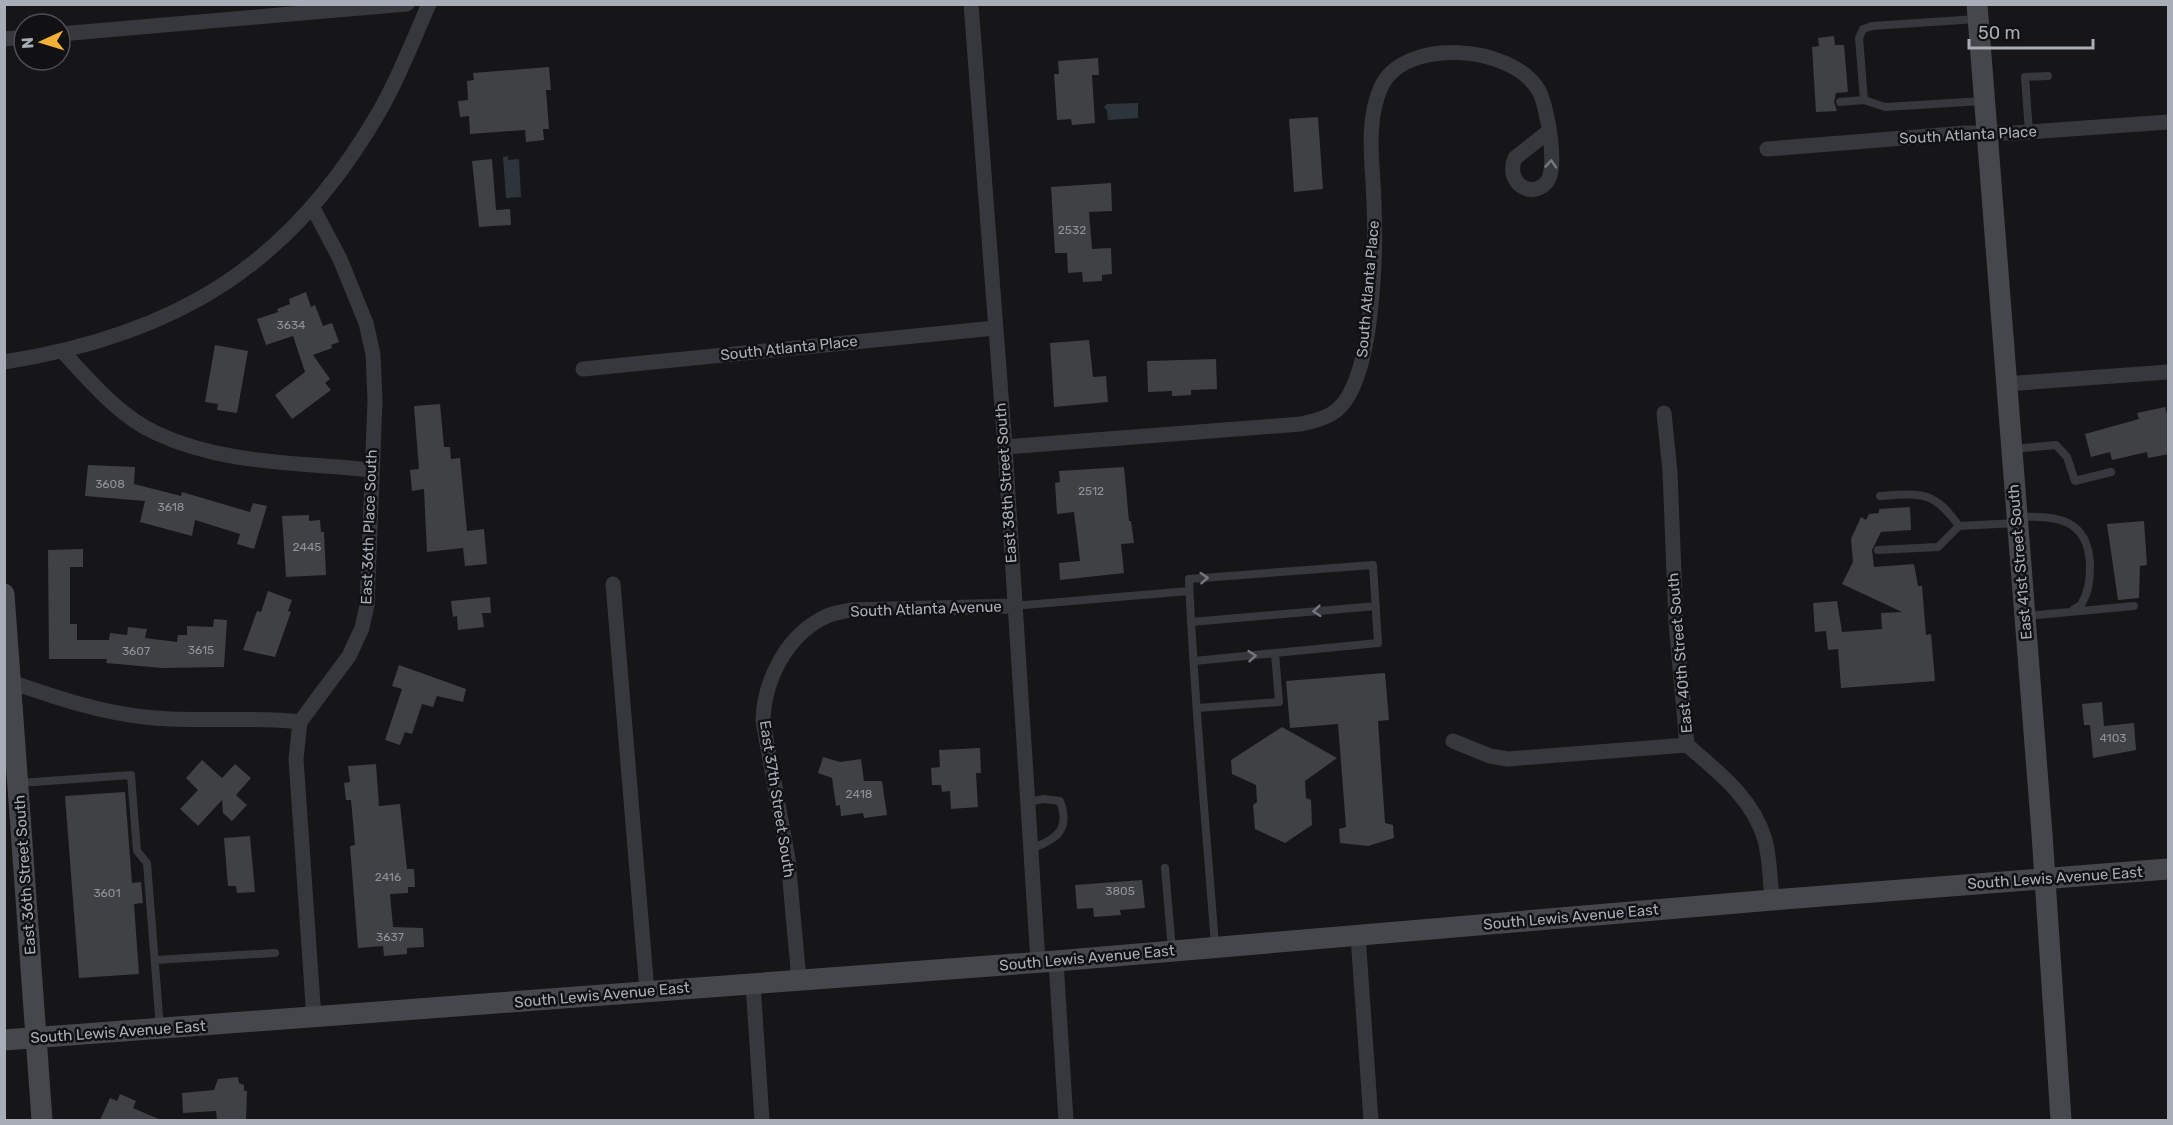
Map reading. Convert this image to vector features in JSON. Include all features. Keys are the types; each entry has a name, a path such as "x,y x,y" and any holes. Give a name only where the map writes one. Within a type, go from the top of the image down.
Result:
{"main road":[{"name":"East 41st Street South","path":"1978,12 2045,878 2061,1120"},
{"name":"East 36th Street South","path":"4,594 42,1120"},
{"name":"South Lewis Avenue East","path":"4,1040 314,1019 2169,869"}],"street":[{"path":"72,33 407,4"},
{"path":"4,362 63,352 121,335 190,306 228,284 255,263 313,207 353,156 381,110 429,4"},
{"name":"East 38th Street South","path":"971,4 1005,447 1030,849 1047,961 1066,1120"},
{"name":"South Atlanta Place","path":"1005,447 1301,424 1336,411 1356,386 1365,354 1374,214 1371,115 1382,85 1400,67 1419,57 1452,52 1503,61 1526,76 1539,91 1548,132"},
{"name":"South Atlanta Place","path":"1767,149 2169,122"},
{"name":"East 36th Place South","path":"300,722 349,656 362,628 367,605 370,567 371,470 375,401 373,354 366,323 340,259 313,207"},
{"name":"South Atlanta Place","path":"584,369 995,328"},
{"path":"63,352 110,400 154,432 198,449 248,460 371,470"},
{"path":"2005,384 2169,372"},
{"name":"East 40th Street South","path":"1664,413 1670,472 1676,623 1687,745 1738,792 1759,823 1766,842 1772,900"},
{"path":"613,585 647,991"},
{"name":"South Atlanta Avenue","path":"806,630 827,616 850,610 1014,606"},
{"name":"East 37th Street South","path":"799,980 788,858 763,721 764,700 772,677 787,650 806,630"},
{"path":"11,682 68,701 145,717 185,720 259,717 300,722 296,759 314,1019"},
{"path":"1453,741 1490,756 1508,759 1687,745"},
{"path":"1358,936 1371,1120"},
{"path":"753,984 762,1120"}],"lane":[{"path":"1864,100 1859,38 1863,29 1978,12"},
{"path":"2030,132 2025,77 2048,76"},
{"path":"1840,102 1864,100 1885,107 1984,101"},
{"path":"2011,449 2056,445 2067,457 2075,481 2111,472"},
{"path":"1881,496 1908,494 1929,497 1944,505 1959,526"},
{"path":"1878,550 1938,547 1959,526 2054,517 2072,525 2084,536 2089,547 2090,580 2081,605 2073,610"},
{"path":"1194,661 1378,644 1373,565 1189,579 1189,591 1197,708 1215,947"},
{"path":"1014,606 1189,591"},
{"path":"1191,622 1376,606"},
{"path":"2024,616 2134,606"},
{"path":"1197,708 1279,702 1275,653"},
{"path":"18,783 131,775 137,851 147,863 160,1029"},
{"path":"1027,802 1044,799 1060,801 1065,814 1061,832 1050,842 1030,849"},
{"path":"1165,868 1172,951"},
{"path":"155,960 275,952"}],"shaded area":[{"path":"1138,103 1138,118 1108,120 1104,107 1107,104"},
{"path":"508,156 508,160 519,159 521,197 506,198 503,157"}],"building":[{"path":"1834,36 1835,45 1844,45 1848,92 1836,93 1834,102 1837,111 1816,112 1812,47 1819,46 1818,38"},
{"path":"1098,58 1099,75 1092,75 1095,123 1072,125 1071,119 1057,120 1054,74 1059,74 1058,61"},
{"path":"549,67 551,90 546,90 549,129 543,129 544,140 526,142 525,130 470,134 469,116 460,117 458,101 468,100 467,81 474,80 473,73"},
{"path":"1318,117 1323,189 1294,192 1289,119"},
{"path":"492,159 496,210 510,209 511,225 479,227 472,161"},
{"path":"1111,183 1112,211 1089,212 1092,249 1111,248 1112,274 1102,275 1102,281 1083,282 1082,272 1068,273 1067,253 1055,253 1051,187"},
{"path":"306,292 311,307 315,305 323,326 332,323 339,342 331,345 332,348 313,355 330,379 325,383 331,390 292,419 275,395 305,372 293,336 266,345 257,319 278,312 277,309 290,304 289,299"},
{"path":"1089,340 1093,377 1106,376 1108,402 1054,407 1050,343"},
{"path":"215,345 248,351 237,413 217,410 218,404 205,402"},
{"path":"1216,359 1217,389 1191,390 1191,395 1172,396 1172,391 1148,392 1147,361"},
{"path":"440,404 444,447 450,447 451,459 460,458 467,531 484,529 487,564 465,566 463,548 427,552 424,489 412,491 410,470 419,469 414,406"},
{"path":"2165,407 2169,421 2169,454 2148,458 2147,452 2112,460 2110,452 2091,457 2085,434 2139,419 2137,413"},
{"path":"88,465 135,467 134,484 181,496 182,492 250,512 253,503 267,506 254,549 237,544 240,534 195,520 192,536 140,522 145,501 85,496"},
{"path":"1124,467 1129,521 1131,521 1134,543 1121,544 1124,573 1060,580 1059,563 1080,561 1074,512 1057,514 1055,483 1060,482 1059,471"},
{"path":"1910,507 1911,530 1881,532 1872,550 1874,567 1914,564 1918,586 1922,586 1926,635 1931,634 1935,681 1841,688 1838,649 1828,650 1826,631 1815,632 1813,603 1837,601 1842,632 1882,629 1881,613 1902,612 1842,584 1853,562 1851,539 1861,517 1866,520 1869,514 1879,513 1879,509"},
{"path":"309,515 309,521 320,520 321,532 324,532 326,575 286,577 282,516"},
{"path":"2144,521 2147,565 2140,566 2139,598 2118,600 2107,524"},
{"path":"83,549 83,567 70,567 70,624 77,624 77,640 109,640 110,633 127,635 128,627 147,629 145,638 177,642 178,635 187,635 187,626 213,627 214,619 227,620 224,667 162,668 106,663 107,659 49,659 48,550"},
{"path":"268,591 292,600 288,611 291,612 275,657 243,650 257,611 261,612"},
{"path":"490,597 491,613 482,613 484,627 458,630 457,616 453,617 451,601"},
{"path":"399,665 466,689 463,702 437,696 433,707 422,704 412,734 405,732 400,745 385,740 402,689 392,686"},
{"path":"1385,673 1389,720 1378,721 1385,823 1393,825 1394,838 1368,846 1340,843 1339,829 1346,827 1338,724 1290,728 1286,681"},
{"path":"2102,702 2104,726 2134,723 2136,750 2093,758 2090,725 2084,725 2082,704"},
{"path":"1282,727 1337,758 1305,781 1306,798 1311,800 1312,825 1285,843 1255,829 1253,805 1257,802 1256,785 1232,774 1231,760"},
{"path":"980,748 981,773 976,773 978,807 951,809 950,791 942,792 941,785 932,785 931,768 940,767 939,750"},
{"path":"823,757 840,762 861,759 864,781 882,781 887,815 864,818 863,813 841,816 840,805 836,806 832,778 818,773"},
{"path":"202,760 222,778 235,764 251,778 236,795 247,805 232,821 223,813 222,800 198,826 180,809 198,790 186,778"},
{"path":"376,764 379,806 400,804 407,869 414,869 415,887 408,887 408,893 390,894 393,927 423,928 424,947 407,948 407,954 384,956 383,946 358,948 350,846 355,845 351,800 346,800 344,783 350,782 348,766"},
{"path":"125,792 132,883 141,882 143,903 134,904 139,974 79,978 65,796"},
{"path":"250,836 255,892 237,893 236,886 228,886 224,838"},
{"path":"1142,880 1145,908 1120,910 1121,915 1094,917 1093,908 1077,909 1075,885"},
{"path":"238,1077 239,1083 244,1085 244,1091 247,1091 246,1120 217,1120 216,1111 183,1113 182,1093 214,1090 218,1079"},
{"path":"120,1094 136,1101 133,1108 161,1120 100,1120 110,1098 117,1101"}]}
